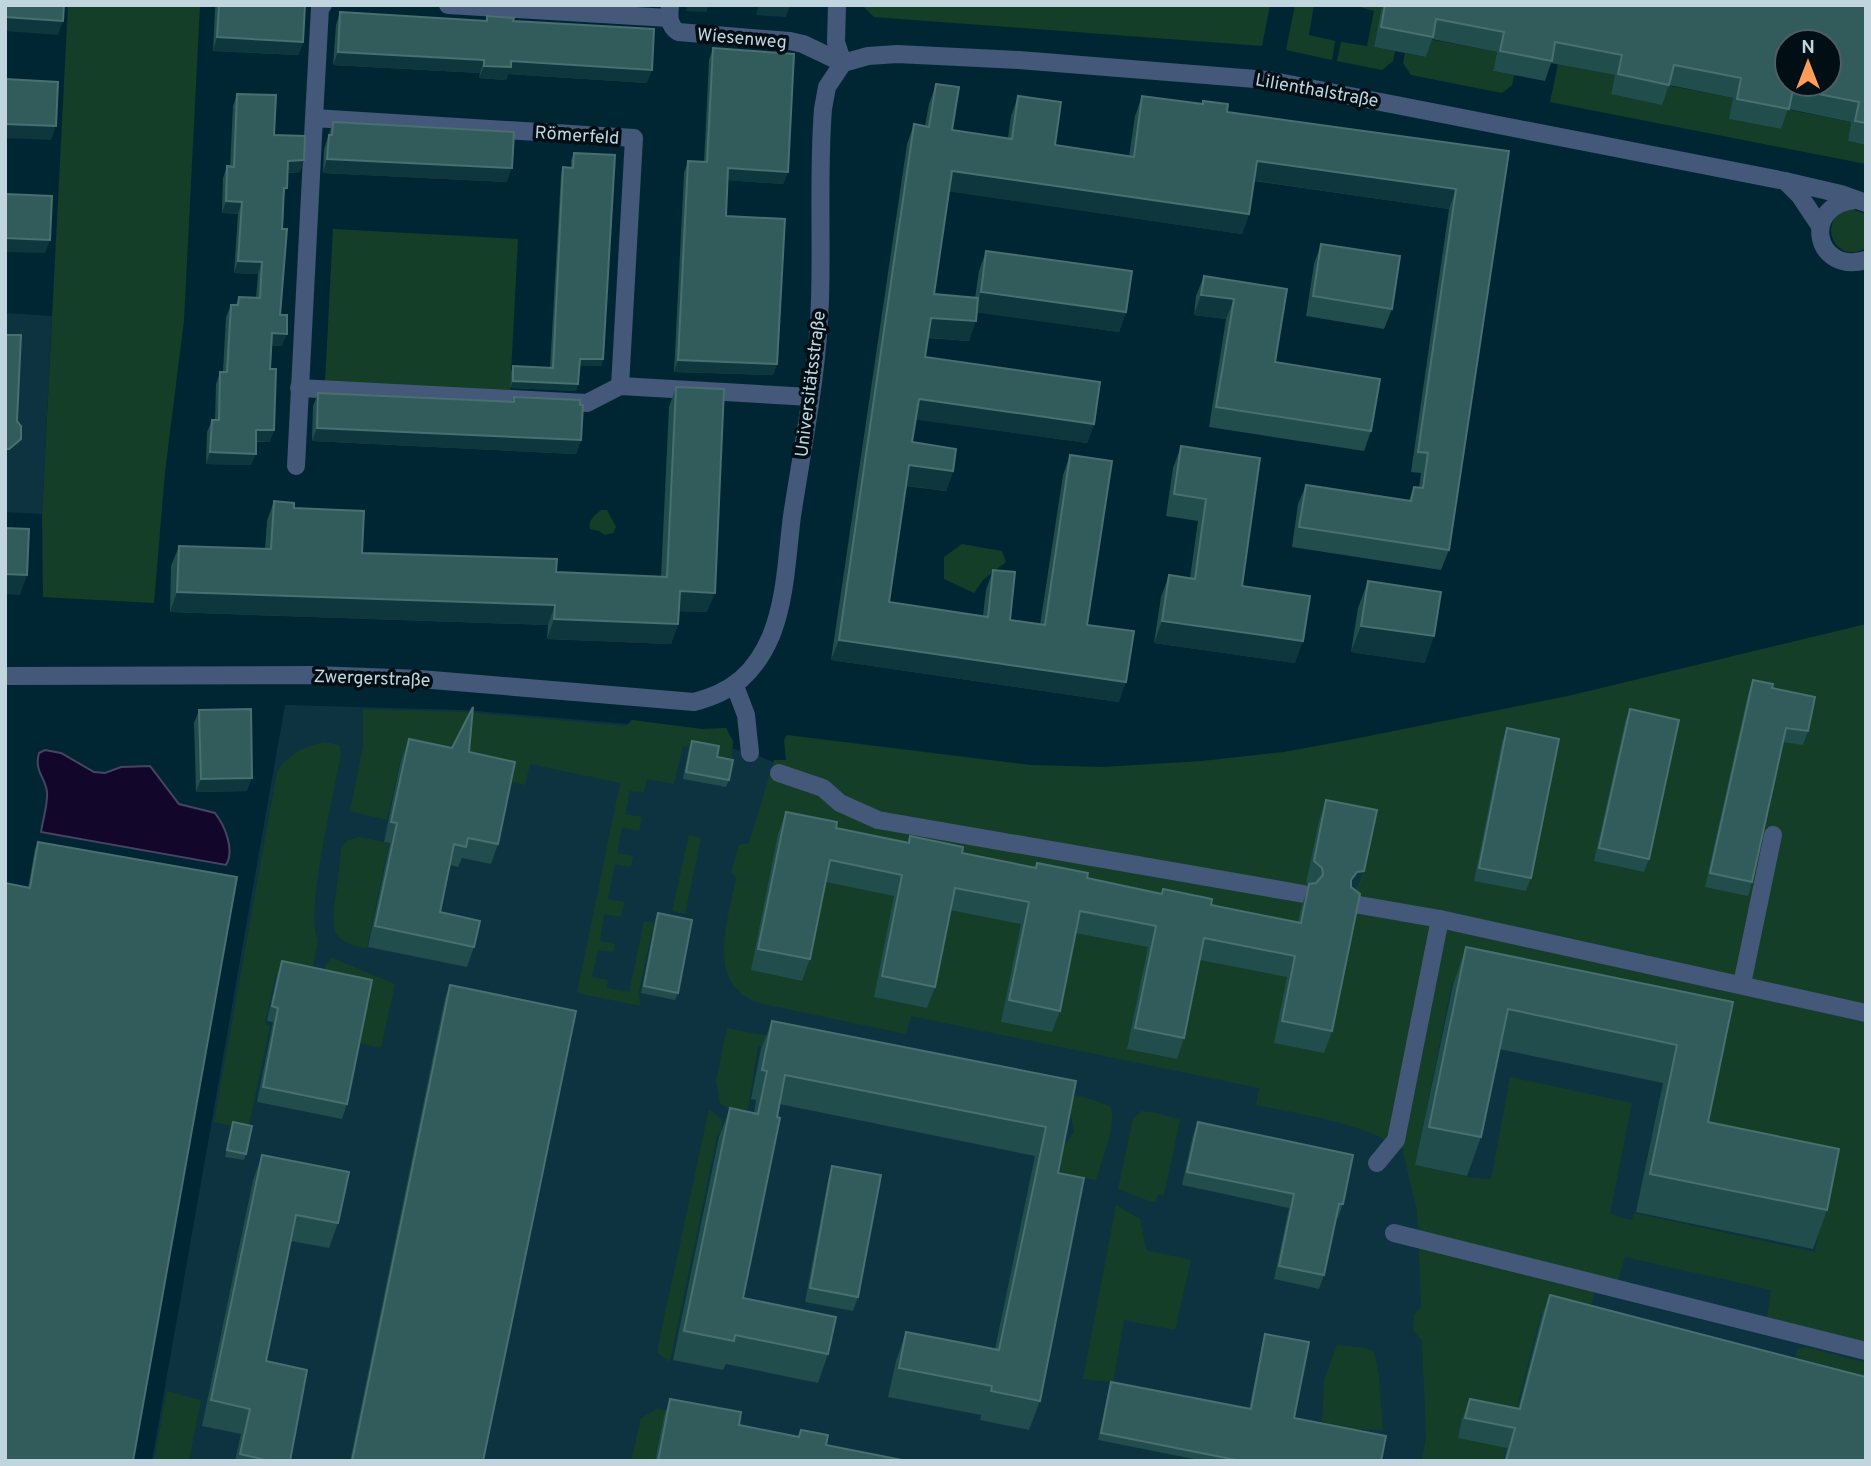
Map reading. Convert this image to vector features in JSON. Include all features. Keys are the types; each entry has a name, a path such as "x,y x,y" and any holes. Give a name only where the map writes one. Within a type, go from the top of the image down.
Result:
{"street":[{"path":"296,466 320,8 323,5"},
{"name":"Wiesenweg","path":"448,5 672,18 803,44 843,63"},
{"path":"837,5 835,42 843,63"},
{"name":"Lilienthalstraße","path":"843,63 868,56 898,54 1019,60 1268,80 1785,181 1860,201"},
{"name":"Universitätsstraße","path":"735,685 751,668 771,635 782,593 810,397 820,301 823,109 827,87 843,63"},
{"name":"Römerfeld","path":"314,118 634,138 621,386"},
{"path":"1785,181 1800,196 1820,226 1820,238 1832,257 1843,262 1862,264"},
{"name":"Lilienthalstraße","path":"1820,226 1824,215 1832,206 1843,201 1860,201"},
{"path":"299,388 587,403 621,386 810,397"},
{"name":"Zwergerstraße","path":"5,676 383,677 694,702 724,693 735,685"},
{"path":"735,685 746,715 750,753"},
{"path":"779,773 823,788 840,803 878,820 1304,894"},
{"path":"1742,984 1773,835"},
{"path":"1354,904 1440,919 1866,1013"},
{"path":"1377,1163 1396,1140 1440,919"},
{"path":"1394,1233 1866,1351"}],"shaded area":[{"path":"5,313 52,316 42,514 5,512"},
{"path":"1866,650 1866,1461 152,1461 285,705 464,710 629,724 750,753 776,763 1144,795"},
{"path":"45,750 61,753 94,772 105,773 121,767 150,766 179,804 215,813 228,838 229,859 226,865 41,832 47,792 38,759 39,753"}],"green space":[{"path":"68,5 200,5 184,320 165,472 154,603 43,597 42,514"},
{"path":"862,5 1270,5 1262,46 874,17"},
{"path":"1295,5 1314,5 1309,35 1335,41 1332,60 1286,50"},
{"path":"1353,5 1382,5 1374,47 1395,51 1393,61 1382,70 1337,61 1341,42 1367,46 1374,11"},
{"path":"1429,39 1497,52 1493,71 1514,75 1512,85 1502,93 1411,75 1403,63 1405,53 1425,57"},
{"path":"1558,64 1615,75 1611,94 1666,85 1733,98 1730,119 1781,129 1785,109 1851,122 1848,141 1866,145 1866,164 1550,102"},
{"path":"1852,209 1866,214 1866,248 1854,252 1837,246 1831,229 1840,213"},
{"path":"333,229 518,239 510,392 325,382"},
{"path":"601,510 607,510 616,527 613,533 605,535 590,529 591,520"},
{"path":"962,544 1002,551 1006,562 983,580 974,593 944,579 944,557"},
{"path":"1866,624 1866,1345 1767,1317 1771,1290 1625,1257 1618,1280 1599,1275 1586,1325 1541,1314 1503,1461 1422,1461 1426,1437 1422,1341 1413,1330 1414,1315 1421,1307 1417,1211 1402,1148 1350,1126 1256,1105 1259,1088 911,1016 906,1034 759,1003 742,994 731,981 725,966 725,931 736,878 731,872 739,845 749,843 774,760 786,760 784,740 787,735 1031,765 1103,767 1202,761 1284,752 1568,696","holes":["1452,983 1723,1039 1696,1160 1827,1186 1815,1252 1634,1213 1632,1220 1610,1214 1632,1103 1510,1077 1491,1179 1415,1165"]},
{"path":"363,709 464,712 626,726 632,720 702,729 726,728 733,741 731,766 716,763 718,752 683,746 674,784 647,779 644,792 630,791 625,814 642,817 639,831 622,827 617,853 633,856 631,867 615,864 608,899 625,902 621,917 604,914 600,941 615,944 613,952 598,950 592,977 608,980 607,988 629,992 644,921 654,923 638,995 641,1006 577,993 620,783 530,764 525,785 401,758 387,820 350,811 363,746"},
{"path":"324,742 339,745 341,754 318,879 315,926 318,940 310,981 276,974 265,1024 270,1026 248,1129 214,1122 277,772 286,760 297,752"},
{"path":"689,835 701,838 685,914 672,911"},
{"path":"359,837 389,843 367,948 345,942 335,931 334,923 341,849 346,841"},
{"path":"332,958 395,984 381,1048 358,1043 321,983 326,964"},
{"path":"727,1028 1091,1099 1111,1107 1110,1134 1096,1180 1060,1174 1062,1148 1074,1132 1069,1105 758,1046 748,1109 731,1109 720,1104 716,1081"},
{"path":"709,1109 722,1120 721,1131 717,1136 670,1362 658,1353 658,1346"},
{"path":"1142,1111 1180,1120 1164,1195 1158,1194 1156,1202 1118,1189 1133,1119"},
{"path":"1116,1205 1140,1219 1146,1250 1191,1260 1175,1330 1124,1320 1113,1382 1083,1379"},
{"path":"1337,1345 1365,1348 1374,1352 1379,1375 1383,1430 1351,1429 1322,1422 1324,1380"},
{"path":"1807,1347 1866,1363 1866,1376 1795,1357 1798,1349"},
{"path":"167,1391 201,1400 189,1461 154,1461"},
{"path":"657,1409 668,1411 664,1416 655,1461 631,1461 641,1418"}],"building":[{"path":"5,5 64,5 63,21 5,17"},
{"path":"219,5 305,5 303,42 217,37"},
{"path":"1385,5 1866,5 1866,123 1855,121 1859,102 1839,98 1843,98 1843,28 1773,28 1773,98 1791,98 1789,109 1737,99 1741,78 1674,65 1669,85 1618,74 1622,55 1555,42 1552,61 1500,51 1504,32 1436,19 1433,37 1381,27"},
{"path":"340,12 487,21 487,16 514,18 513,21 654,29 652,70 511,61 511,67 484,66 484,60 338,52"},
{"path":"713,48 794,54 788,172 728,168 726,216 785,219 777,364 678,360 688,161 707,162"},
{"path":"5,79 58,82 56,126 5,124"},
{"path":"936,84 959,87 952,130 1012,139 1018,96 1061,102 1055,145 1134,157 1142,96 1203,104 1203,101 1228,104 1227,112 1509,151 1449,550 1299,527 1306,485 1411,501 1414,487 1423,488 1428,453 1418,452 1456,189 1257,161 1249,214 952,171 934,294 978,298 976,321 931,318 925,357 1100,382 1094,424 919,399 912,442 956,449 953,471 909,465 889,602 988,617 993,570 1015,572 1010,620 1045,625 1070,455 1112,461 1087,625 1134,631 1126,682 839,640 914,124 929,127"},
{"path":"237,94 276,95 274,135 305,136 304,160 288,161 287,188 284,188 282,229 287,229 280,315 287,315 287,334 272,333 270,369 276,369 274,430 256,430 256,454 210,452 212,420 219,420 220,372 227,372 231,305 238,305 239,297 260,298 262,262 238,261 242,202 226,201 227,166 234,167"},
{"path":"333,122 514,132 512,168 327,159"},
{"path":"574,153 615,155 603,359 580,359 578,384 513,381 513,366 553,368 563,167 573,168"},
{"path":"5,194 52,196 50,240 5,238"},
{"path":"1321,244 1400,256 1392,309 1313,296"},
{"path":"986,251 1132,271 1126,312 981,292"},
{"path":"1204,276 1287,289 1275,362 1380,379 1371,431 1216,407 1234,299 1201,295"},
{"path":"5,335 21,335 17,421 21,426 21,439 9,449 5,449"},
{"path":"676,387 724,389 715,593 680,591 678,624 554,619 555,605 177,592 179,546 271,549 274,501 294,503 294,508 364,511 362,553 557,559 556,572 667,577"},
{"path":"318,393 514,402 514,397 580,400 580,405 583,405 581,440 317,428"},
{"path":"1181,446 1260,458 1242,586 1310,596 1303,641 1162,621 1169,575 1195,579 1206,499 1174,494"},
{"path":"5,528 29,529 27,575 5,574"},
{"path":"1368,581 1441,592 1434,636 1361,626"},
{"path":"1753,680 1773,684 1772,688 1815,697 1808,731 1786,728 1752,882 1710,873"},
{"path":"473,707 469,752 515,762 498,844 468,838 466,847 454,844 440,912 480,921 474,947 375,926 397,823 391,822 409,739 452,748"},
{"path":"251,709 252,778 201,779 199,710"},
{"path":"1630,709 1679,720 1649,859 1599,848"},
{"path":"1507,728 1559,739 1531,878 1479,868"},
{"path":"692,741 719,746 717,757 733,760 729,780 686,772"},
{"path":"1326,800 1377,810 1364,871 1357,872 1351,880 1351,887 1360,894 1332,1031 1282,1021 1295,956 1204,938 1184,1038 1135,1028 1156,926 1080,911 1060,1011 1009,1000 1029,902 955,888 935,987 882,976 902,875 830,860 810,959 758,949 786,812 837,822 836,828 909,843 910,836 963,847 962,853 1036,868 1037,863 1088,873 1087,878 1162,894 1163,889 1212,899 1211,905 1301,923 1309,884 1316,883 1323,875 1322,868 1314,861"},
{"path":"38,842 237,877 133,1461 5,1461 5,883 30,888"},
{"path":"658,913 692,920 678,993 644,986"},
{"path":"1466,947 1733,1002 1708,1122 1839,1149 1827,1210 1650,1174 1677,1045 1508,1009 1481,1137 1429,1127"},
{"path":"282,961 372,980 347,1104 263,1087 278,1008 272,1006"},
{"path":"450,985 576,1011 483,1461 352,1461"},
{"path":"772,1021 1076,1081 1058,1173 1084,1178 1040,1401 991,1391 992,1386 899,1368 906,1332 999,1350 1046,1127 785,1075 777,1117 780,1118 743,1298 836,1317 828,1354 735,1335 734,1341 684,1331 730,1108 758,1114 767,1071 762,1070"},
{"path":"233,1122 252,1126 246,1154 227,1150"},
{"path":"1198,1122 1353,1155 1324,1275 1279,1266 1294,1194 1187,1172"},
{"path":"262,1155 349,1172 338,1223 296,1215 266,1361 307,1370 290,1461 270,1461 240,1454 250,1409 211,1400"},
{"path":"832,1166 881,1175 858,1297 810,1288"},
{"path":"1550,1295 1866,1377 1866,1461 1506,1461 1515,1428 1465,1418 1470,1399 1520,1409"},
{"path":"1265,1334 1309,1342 1294,1418 1386,1436 1381,1461 1241,1461 1101,1433 1111,1382 1251,1409"},
{"path":"670,1399 741,1412 739,1425 799,1437 801,1430 828,1435 826,1445 907,1461 658,1461"}]}
